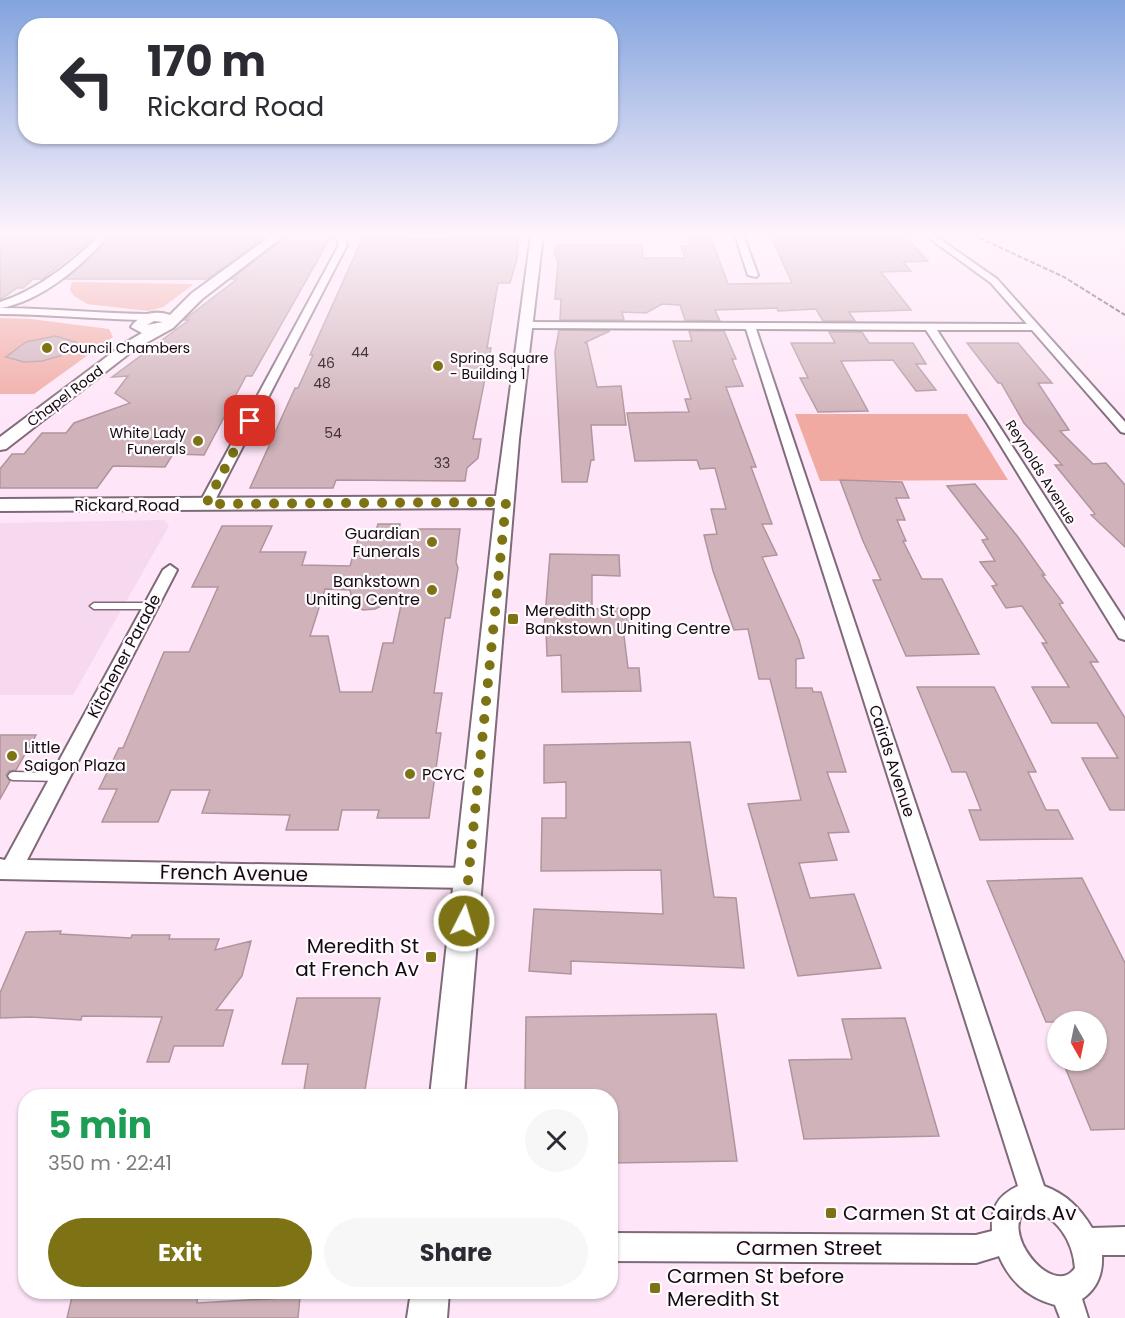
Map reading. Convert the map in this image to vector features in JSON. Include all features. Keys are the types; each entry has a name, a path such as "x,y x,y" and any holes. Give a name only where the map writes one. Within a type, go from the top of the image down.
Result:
{"street":[{"path":"0,305 24,297"},
{"path":"54,297 78,313"},
{"name":"Chapel Road","path":"0,445 160,321 196,297"},
{"path":"206,504 316,297"},
{"path":"448,1089 511,439 529,297"},
{"path":"1009,297 1125,429"},
{"path":"0,311 78,313 160,321"},
{"path":"106,317 147,331 160,321"},
{"path":"526,325 1036,327"},
{"name":"Reynolds Avenue","path":"929,326 993,423 1125,634"},
{"name":"Chapel Road","path":"130,346 137,337 139,327"},
{"name":"Cairds Avenue","path":"750,327 1034,1195"},
{"name":"Rickard Road","path":"0,505 506,502"},
{"name":"Kitchener Parade","path":"5,869 60,777 170,570"},
{"name":"French Avenue","path":"5,869 468,878"},
{"path":"1034,1195 1048,1199 1061,1208 1077,1227 1088,1258 1086,1273 1076,1287 1069,1305 1031,1277 1018,1264 1007,1240 1005,1225 1010,1206 1023,1196 1034,1195"},
{"name":"Carmen Street","path":"618,1247 976,1249 1007,1240"},
{"path":"1084,1242 1125,1241"},
{"path":"427,1318 429,1299"}],"lane":[{"path":"94,606 152,606"},
{"path":"12,776 60,777"}],"shaded area":[{"path":"75,297 177,297 163,307 148,311 87,304"},
{"path":"0,318 31,319 109,329 113,337 34,394 0,394"},
{"path":"795,414 967,414 1008,480 820,481"},
{"path":"164,520 169,526 73,695 0,695 0,523"}],"building":[{"path":"214,297 297,297 252,376 246,376 204,455 173,454 165,467 113,466 97,488 0,488 0,469 12,454 24,454 42,433 66,433 74,423 130,403 115,393 128,376 112,377 189,320 184,320"},
{"path":"336,297 496,297 487,348 491,348 473,439 481,439 478,458 467,468 465,481 336,480 333,488 250,488 295,388 298,388 313,355 310,355"},
{"path":"555,297 900,297 911,310 849,312 855,321 823,321 816,309 715,310 720,321 685,320 680,305 662,304 646,313 622,312 624,320 560,320 561,299 555,299"},
{"path":"559,330 610,331 584,343 587,343 597,387 621,386 626,425 591,425 594,460 591,460 587,482 562,482 555,352"},
{"path":"689,331 724,331 736,359 732,359 743,386 726,387 756,467 751,467 772,524 762,524 777,555 762,557 799,640 804,658 796,659 796,688 812,688 813,692 821,692 846,772 827,772 849,832 828,833 837,860 799,863 810,898 854,894 881,968 798,976 748,804 801,800 770,679 759,679 748,629 734,630 713,571 704,535 717,534 711,509 726,509 715,468 700,469 697,460 635,461 627,413 689,412 685,399 691,399 673,341 692,341"},
{"path":"829,332 862,332 869,343 913,343 926,364 916,364 936,390 916,391 893,360 841,361 868,411 818,412 800,378 808,378 791,343 835,343"},
{"path":"55,336 76,342 60,356 42,361 24,362 6,357 26,342"},
{"path":"967,343 1018,343 1052,383 1038,383 1069,430 1060,431 1093,464 1106,463 1125,485 1125,547 1091,515 1095,514 1055,465 1062,465 1024,423 1001,383 998,383"},
{"path":"840,480 902,482 909,498 896,498 905,520 897,520 906,541 903,541 922,579 942,579 979,654 906,656 873,580 881,580 863,541"},
{"path":"975,484 1018,537 1063,603 1059,604 1098,662 1090,662 1125,718 1125,810 1110,810 1082,758 1118,758 1097,723 1052,723 1032,687 1069,687 1042,643 1047,643 1022,606 1006,608 992,586 997,585 980,562 995,561 982,540 988,539 947,486"},
{"path":"378,524 400,524 399,529 460,529 456,562 458,568 450,618 445,618 434,693 442,693 436,733 441,733 429,818 377,818 379,810 342,810 338,830 286,830 290,815 202,813 210,790 171,790 158,822 102,822 117,789 99,789 119,748 123,748 164,652 189,652 218,587 192,587 222,526 272,526 260,552 306,552 302,565 350,566 359,536 374,536","holes":["325,589 350,590 353,604 363,610 375,609 403,596 393,643 383,643 372,692 340,692 328,636 310,636"]},
{"path":"550,554 619,555 620,576 592,575 592,609 629,608 630,628 623,628 628,668 639,668 641,691 562,692 561,655 547,656 546,629 544,629"},
{"path":"917,687 994,687 1036,772 1028,772 1046,810 1058,810 1073,839 980,840 969,810 981,810 966,772 952,772"},
{"name":"Little Saigon Plaza","path":"0,735 36,735 16,770 9,771 6,775 10,781 0,799"},
{"path":"690,742 714,897 736,898 744,968 571,961 571,974 529,971 534,909 663,914 661,870 541,871 542,818 566,818 566,782 544,783 544,745"},
{"path":"1082,878 1125,963 1125,1129 1091,1130 1067,1071 1107,1071 1107,1011 1047,1011 1046,1022 987,881"},
{"path":"61,931 60,934 131,938 132,935 170,935 169,939 219,939 215,950 251,941 242,976 216,1010 233,1010 223,1046 174,1046 169,1062 147,1062 162,1017 82,1016 81,1020 0,1018 0,993 26,932"},
{"path":"297,998 380,998 365,1089 304,1089 308,1064 282,1064"},
{"path":"716,1014 737,1161 618,1163 618,1089 525,1089 526,1017"},
{"path":"905,1018 939,1136 804,1139 789,1060 852,1059 842,1019"},
{"path":"72,1299 197,1299 197,1303 300,1299 298,1318 67,1318"}],"railway":[{"path":"1095,297 1125,315"}],"place":[{"name":"Council Chambers","path":"47,348"},
{"name":"Spring Square - Building 1","path":"438,366"},
{"name":"White Lady Funerals","path":"198,441"},
{"name":"Guardian Funerals","path":"432,542"},
{"name":"Bankstown Uniting Centre","path":"432,590"},
{"name":"Meredith St opp Bankstown Uniting Centre","path":"513,619"},
{"name":"Little Saigon Plaza","path":"12,756"},
{"name":"PCYC","path":"410,774"},
{"name":"Meredith St at French Av","path":"431,957"},
{"name":"Carmen St at Cairds Av","path":"831,1213"},
{"name":"Carmen St before Meredith St","path":"655,1288"}],"route":[{"path":"250,421 206,504 506,502 464,921"}]}
